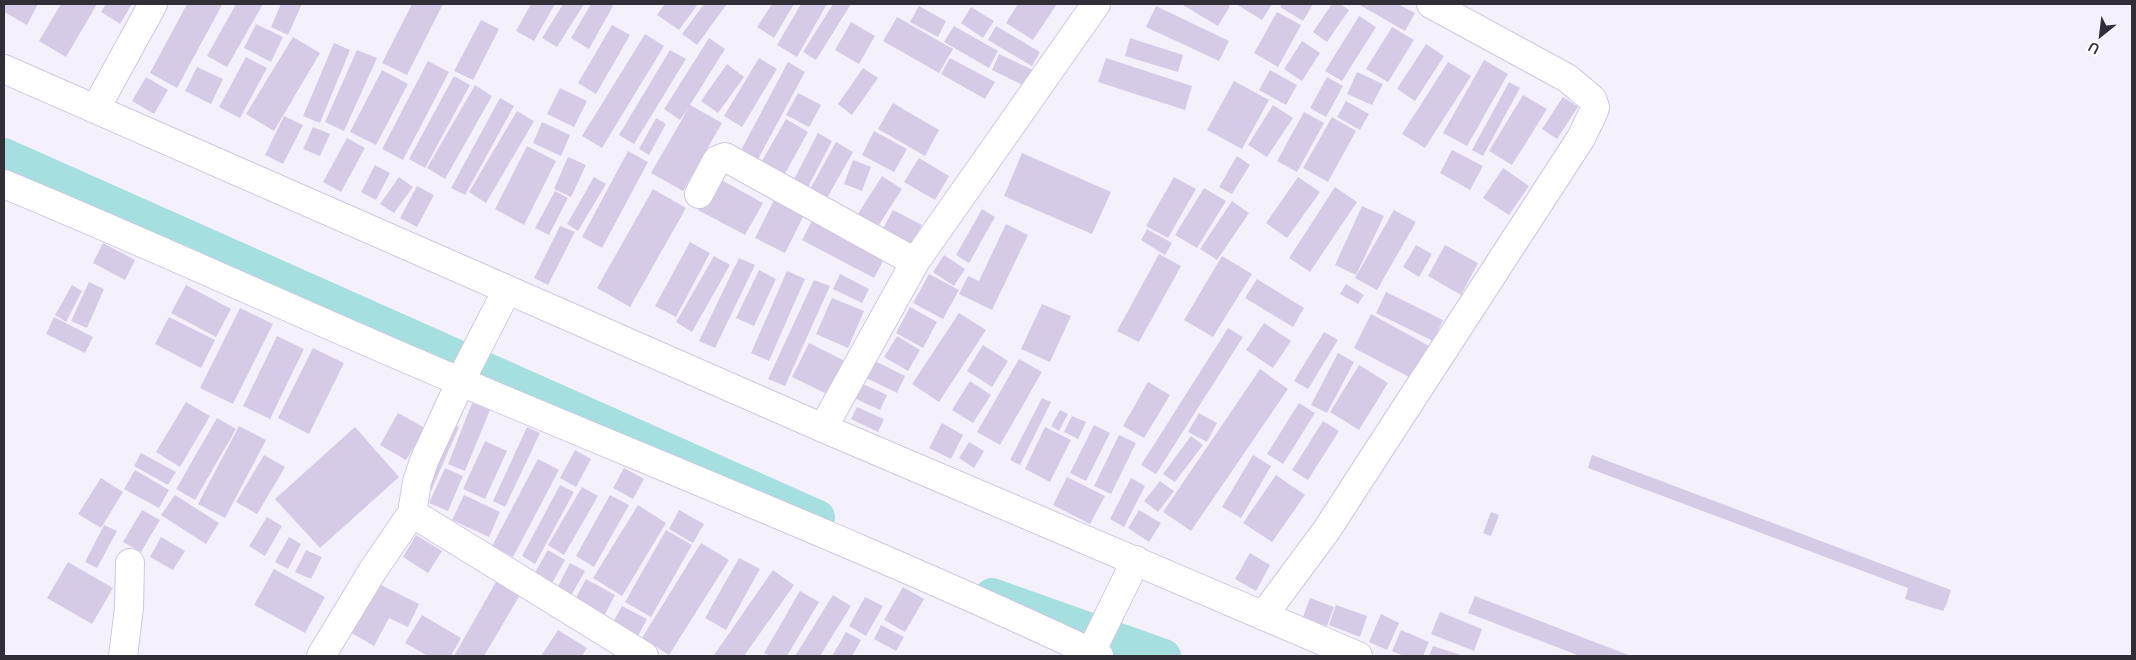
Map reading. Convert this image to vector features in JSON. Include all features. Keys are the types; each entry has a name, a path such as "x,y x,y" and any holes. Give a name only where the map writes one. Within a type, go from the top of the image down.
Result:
{"street":[{"path":"96,108 153,4"},
{"path":"823,428 915,262 1096,4"},
{"path":"1263,616 1326,531 1581,138 1594,112 1594,103 1589,94 1567,78 1431,4"},
{"path":"4,69 96,108 502,300 823,428 1130,571 1263,616 1358,656"},
{"path":"699,194 717,160 725,157 915,262"},
{"path":"4,184 463,376 1095,650 1130,571"},
{"path":"321,656 373,570 412,513 416,482 424,461 463,376 502,300"},
{"path":"412,513 644,656"},
{"path":"123,656 129,608 130,563"}],"building":[{"path":"5,4 38,4 27,25 4,12"},
{"path":"61,4 97,4 66,57 39,41"},
{"path":"106,4 132,4 120,24 101,12"},
{"path":"187,4 222,5 177,88 150,73"},
{"path":"236,4 263,4 227,67 207,56"},
{"path":"281,4 302,4 288,35 271,27"},
{"path":"412,4 443,4 407,75 382,63"},
{"path":"531,4 555,4 534,41 516,31"},
{"path":"563,4 584,4 557,47 542,38"},
{"path":"591,4 609,4 613,6 589,49 571,38"},
{"path":"665,4 698,4 679,30 657,15"},
{"path":"704,4 727,4 697,45 682,34"},
{"path":"772,4 794,4 774,38 757,27"},
{"path":"801,4 827,4 797,57 777,45"},
{"path":"833,4 851,4 816,60 803,52"},
{"path":"1018,4 1057,4 1033,40 1006,23"},
{"path":"1181,4 1227,4 1230,6 1218,26"},
{"path":"1236,4 1272,4 1262,20"},
{"path":"1282,4 1313,4 1303,21 1280,7"},
{"path":"1332,4 1340,4 1349,10 1327,42 1313,32"},
{"path":"1358,4 1398,4 1415,13 1405,31"},
{"path":"919,6 946,21 938,37 910,22"},
{"path":"1156,6 1229,41 1219,61 1146,27"},
{"path":"971,7 994,21 983,38 961,23"},
{"path":"1277,12 1301,25 1278,67 1254,53"},
{"path":"1359,16 1376,27 1342,81 1325,71"},
{"path":"897,17 953,49 939,73 883,41"},
{"path":"481,20 499,29 473,80 454,71"},
{"path":"851,22 875,36 859,64 835,50"},
{"path":"256,24 283,37 271,62 244,48"},
{"path":"612,25 630,35 596,94 578,83"},
{"path":"954,26 998,51 989,68 944,42"},
{"path":"996,26 1040,52 1032,66 988,40"},
{"path":"1392,27 1414,40 1388,82 1366,69"},
{"path":"645,34 664,46 602,148 582,136"},
{"path":"293,37 320,53 274,131 246,114"},
{"path":"709,38 725,49 690,105 722,123 683,191 651,173 689,107 680,120 664,109"},
{"path":"1130,38 1183,55 1178,72 1125,56"},
{"path":"1302,41 1320,53 1302,81 1284,69"},
{"path":"334,43 350,50 320,123 303,116"},
{"path":"1426,44 1444,56 1415,101 1397,89"},
{"path":"357,50 377,58 344,131 325,122"},
{"path":"670,50 686,59 634,144 619,135"},
{"path":"999,54 1035,71 1027,87 992,70"},
{"path":"246,57 267,68 240,118 219,107"},
{"path":"759,58 777,69 742,127 724,116"},
{"path":"950,58 995,82 985,99 941,74"},
{"path":"1106,58 1192,86 1185,110 1098,82"},
{"path":"1484,60 1508,74 1467,146 1443,133"},
{"path":"428,61 449,72 403,160 382,149"},
{"path":"788,62 805,72 757,161 740,152"},
{"path":"1448,62 1471,76 1425,148 1402,134"},
{"path":"727,64 744,77 718,113 701,101"},
{"path":"197,67 223,79 211,104 185,91"},
{"path":"863,68 878,78 852,115 838,104"},
{"path":"382,70 408,84 376,145 350,132"},
{"path":"1270,70 1297,85 1286,105 1259,90"},
{"path":"1357,72 1383,84 1372,105 1347,94"},
{"path":"454,76 470,85 425,168 409,159"},
{"path":"146,77 168,90 154,114 132,101"},
{"path":"1327,77 1343,86 1326,117 1310,108"},
{"path":"1234,81 1269,100 1242,149 1207,130"},
{"path":"1509,82 1520,88 1483,156 1472,150"},
{"path":"475,85 492,96 445,179 427,168"},
{"path":"560,88 587,101 574,127 547,114"},
{"path":"798,93 821,105 809,127 786,115"},
{"path":"1523,95 1547,109 1512,165 1489,151"},
{"path":"1563,97 1578,107 1557,139 1542,129"},
{"path":"500,98 514,106 465,195 451,188"},
{"path":"1346,101 1369,114 1360,130 1337,117"},
{"path":"893,103 939,130 925,156 878,129"},
{"path":"1273,105 1293,118 1267,157 1248,145"},
{"path":"517,111 534,121 486,203 469,192"},
{"path":"1304,112 1324,123 1297,172 1277,161"},
{"path":"284,116 303,125 283,164 265,155"},
{"path":"1332,117 1356,131 1328,182 1303,168"},
{"path":"656,118 666,124 649,155 639,149"},
{"path":"786,119 808,132 782,179 759,166"},
{"path":"542,122 570,135 561,156 533,143"},
{"path":"313,127 330,134 320,156 303,149"},
{"path":"874,131 907,149 894,172 862,155"},
{"path":"818,133 832,141 804,195 790,187"},
{"path":"347,138 365,148 341,192 323,182"},
{"path":"836,142 853,152 822,207 805,198"},
{"path":"527,146 556,161 524,225 495,209"},
{"path":"1452,150 1483,166 1470,190 1440,173"},
{"path":"628,151 648,162 602,248 582,237"},
{"path":"1022,153 1111,192 1092,234 1004,196"},
{"path":"1237,156 1250,165 1232,194 1219,187"},
{"path":"568,157 586,165 571,197 554,189"},
{"path":"919,158 949,176 935,200 904,182"},
{"path":"853,160 871,167 862,191 844,184"},
{"path":"375,165 390,173 376,200 361,192"},
{"path":"1503,168 1529,186 1509,215 1483,198"},
{"path":"882,176 902,189 873,234 853,222"},
{"path":"399,177 413,187 394,213 380,204"},
{"path":"594,177 606,184 578,231 567,224"},
{"path":"716,177 763,203 745,235 698,210"},
{"path":"1174,177 1196,189 1168,238 1146,226"},
{"path":"1298,177 1320,192 1287,238 1266,223"},
{"path":"417,186 434,195 417,227 400,218"},
{"path":"1335,187 1357,202 1310,272 1289,258"},
{"path":"1204,188 1226,201 1197,248 1175,235"},
{"path":"653,189 686,208 630,307 597,288"},
{"path":"555,191 568,198 549,235 535,228"},
{"path":"776,196 806,211 785,253 755,238"},
{"path":"1232,201 1249,213 1217,260 1200,249"},
{"path":"1362,206 1384,216 1356,275 1335,265"},
{"path":"982,209 995,217 969,263 956,255"},
{"path":"893,210 922,225 907,252 879,236"},
{"path":"1394,210 1416,222 1377,290 1355,278"},
{"path":"813,219 885,257 874,278 802,240"},
{"path":"1006,224 1028,235 992,310 959,294 968,276 979,281"},
{"path":"560,226 575,232 548,285 534,278"},
{"path":"1147,229 1172,243 1165,255 1141,240"},
{"path":"690,242 710,253 676,317 655,306"},
{"path":"103,243 135,260 125,280 93,263"},
{"path":"1416,245 1432,254 1419,277 1403,267"},
{"path":"1445,245 1478,263 1461,295 1428,276"},
{"path":"1159,254 1181,266 1139,342 1117,331"},
{"path":"944,255 965,269 954,286 933,272"},
{"path":"714,256 730,265 692,332 676,322"},
{"path":"1222,256 1252,274 1213,337 1184,320"},
{"path":"739,258 755,265 715,348 699,341"},
{"path":"759,270 776,279 754,326 736,318"},
{"path":"787,271 805,279 769,361 751,353"},
{"path":"840,274 869,289 862,303 833,289"},
{"path":"929,274 959,290 943,319 913,303"},
{"path":"1257,279 1304,308 1293,327 1245,298"},
{"path":"814,280 830,286 785,386 768,379"},
{"path":"89,282 104,289 87,328 71,321"},
{"path":"1346,284 1364,295 1358,304 1340,294"},
{"path":"72,285 82,291 66,322 55,315"},
{"path":"186,285 231,309 216,337 171,313"},
{"path":"1386,292 1443,320 1433,341 1376,313"},
{"path":"832,298 864,311 848,348 816,334"},
{"path":"1042,304 1071,316 1050,362 1021,349"},
{"path":"910,307 937,322 923,348 896,333"},
{"path":"240,308 273,324 233,404 200,388"},
{"path":"959,313 986,330 939,402 912,384"},
{"path":"1371,314 1429,346 1411,378 1354,348"},
{"path":"54,317 93,337 85,353 46,334"},
{"path":"169,317 215,340 201,368 155,344"},
{"path":"1264,323 1291,341 1273,368 1246,350"},
{"path":"1228,328 1243,337 1156,474 1141,465"},
{"path":"1324,332 1338,340 1308,389 1294,381"},
{"path":"277,336 304,349 270,419 243,406"},
{"path":"897,336 920,350 908,371 884,357"},
{"path":"809,343 847,362 831,396 792,377"},
{"path":"983,345 1008,361 992,387 967,371"},
{"path":"313,348 344,363 309,434 278,418"},
{"path":"1338,353 1354,362 1327,413 1311,405"},
{"path":"1019,359 1042,372 1000,445 977,432"},
{"path":"873,360 905,376 897,393 864,377"},
{"path":"1359,365 1388,383 1359,430 1330,412"},
{"path":"1260,369 1288,389 1191,531 1163,512"},
{"path":"970,381 991,395 973,423 952,410"},
{"path":"1148,382 1170,395 1144,438 1123,426"},
{"path":"863,384 887,395 880,410 856,399"},
{"path":"1042,398 1051,402 1020,465 1010,460"},
{"path":"186,402 210,416 180,467 156,452"},
{"path":"472,403 490,410 465,471 448,464"},
{"path":"1299,403 1315,413 1283,464 1267,454"},
{"path":"857,407 884,419 878,432 851,419"},
{"path":"1060,410 1068,414 1059,431 1051,426"},
{"path":"398,413 425,428 406,460 380,445"},
{"path":"1199,413 1217,423 1207,442 1188,432"},
{"path":"1072,416 1086,422 1078,439 1064,432"},
{"path":"217,418 236,429 195,500 176,489"},
{"path":"1323,421 1339,431 1308,480 1292,470"},
{"path":"448,422 459,427 431,491 420,486"},
{"path":"942,423 963,435 951,459 929,448"},
{"path":"1094,425 1110,433 1086,481 1070,473"},
{"path":"239,426 266,440 225,518 198,504"},
{"path":"355,427 399,477 320,548 275,499"},
{"path":"527,427 540,433 505,507 493,501"},
{"path":"1045,427 1071,440 1050,482 1025,469"},
{"path":"1119,435 1136,443 1111,494 1094,486"},
{"path":"1191,436 1203,445 1175,482 1163,474"},
{"path":"485,441 507,451 485,499 463,489"},
{"path":"969,442 984,451 974,468 959,458"},
{"path":"575,450 591,459 576,487 560,478"},
{"path":"141,453 176,472 168,485 134,466"},
{"path":"264,455 285,467 257,514 236,502"},
{"path":"1253,455 1271,466 1241,518 1222,507"},
{"path":"1592,455 1951,590 1947,603 1943,611 1905,599 1908,588 1588,468"},
{"path":"538,459 559,470 513,557 492,546"},
{"path":"445,468 463,476 448,511 429,503"},
{"path":"624,468 644,479 633,499 613,488"},
{"path":"135,470 169,490 159,508 124,489"},
{"path":"1276,475 1305,495 1272,542 1243,523"},
{"path":"1067,477 1105,496 1090,524 1053,505"},
{"path":"101,478 123,492 101,528 78,514"},
{"path":"1131,478 1145,486 1124,527 1110,519"},
{"path":"1160,481 1174,491 1158,512 1144,501"},
{"path":"560,485 574,492 535,564 522,556"},
{"path":"582,487 598,496 564,555 548,545"},
{"path":"175,495 219,523 206,544 161,515"},
{"path":"464,495 500,512 489,537 452,520"},
{"path":"610,495 629,505 594,567 576,556"},
{"path":"638,505 666,523 622,596 593,578"},
{"path":"142,510 160,520 141,552 123,542"},
{"path":"679,510 704,524 693,543 669,529"},
{"path":"1139,510 1161,523 1149,542 1128,528"},
{"path":"1491,512 1499,515 1491,536 1483,533"},
{"path":"267,517 282,526 265,556 249,546"},
{"path":"104,525 117,531 97,568 85,562"},
{"path":"666,530 692,545 651,617 625,602"},
{"path":"416,535 442,551 428,573 403,557"},
{"path":"161,537 185,551 173,570 150,557"},
{"path":"289,537 301,544 288,569 275,562"},
{"path":"701,543 729,560 669,655 642,638"},
{"path":"306,550 322,557 311,579 295,572"},
{"path":"548,550 565,560 551,585 533,576"},
{"path":"1250,553 1270,565 1256,591 1235,579"},
{"path":"739,558 760,569 726,630 705,618"},
{"path":"68,562 113,588 92,624 47,598"},
{"path":"570,563 585,571 569,599 555,592"},
{"path":"274,569 325,597 305,633 254,605"},
{"path":"773,570 794,585 744,656 714,655"},
{"path":"586,579 615,595 602,620 572,605"},
{"path":"497,580 521,593 484,656 454,656"},
{"path":"373,581 419,604 408,627 389,618 374,646 348,631"},
{"path":"903,587 924,599 905,632 884,620"},
{"path":"800,591 819,602 787,656 770,656 764,653"},
{"path":"833,595 851,606 820,656 795,656"},
{"path":"1475,596 1631,656 1580,656 1468,613"},
{"path":"865,597 883,606 866,636 849,626"},
{"path":"1310,598 1334,607 1327,626 1303,617"},
{"path":"1336,605 1367,616 1360,637 1329,625"},
{"path":"622,606 647,619 637,638 612,624"},
{"path":"1440,612 1482,629 1474,651 1431,634"},
{"path":"1381,614 1399,623 1387,650 1369,642"},
{"path":"422,615 461,638 451,656 428,656 405,643"},
{"path":"881,625 904,637 896,651 874,639"},
{"path":"558,630 587,648 582,656 541,656"},
{"path":"1401,630 1429,642 1423,656 1404,656 1392,651"},
{"path":"846,632 861,640 852,656 832,656"},
{"path":"1433,646 1464,656 1429,656"}],"waterway":[{"path":"4,155 818,517"},
{"path":"992,595 1164,656"}]}
